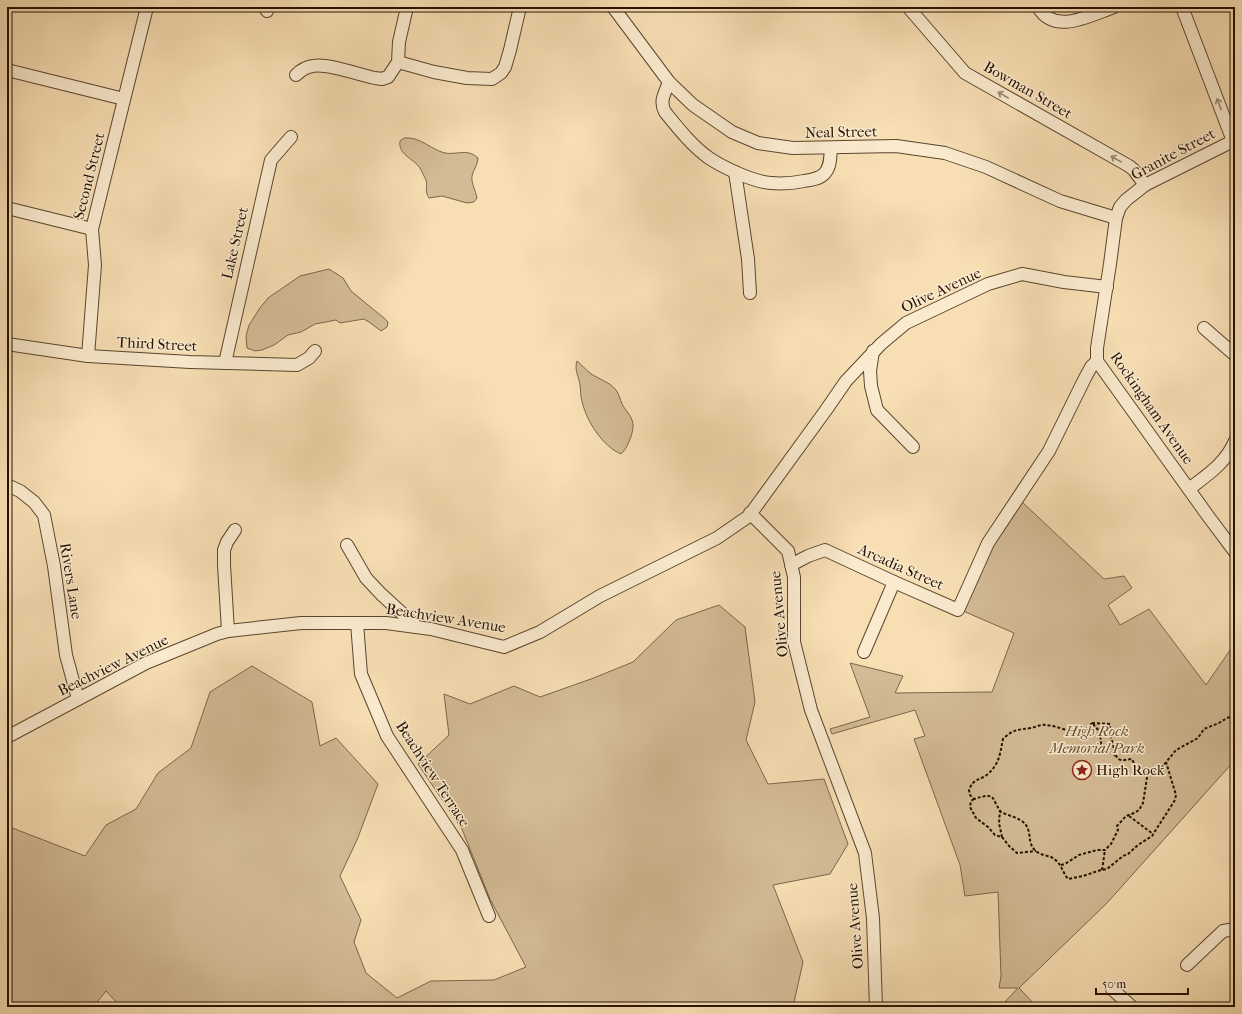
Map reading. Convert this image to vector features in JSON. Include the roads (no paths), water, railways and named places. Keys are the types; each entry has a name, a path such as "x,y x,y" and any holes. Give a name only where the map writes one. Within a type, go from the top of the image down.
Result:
{"street":[{"name":"Second Street","path":"88,356 95,265 92,229 147,7"},
{"path":"296,74 302,69 313,66 331,67 382,79 388,76 398,62 399,42 407,7"},
{"path":"398,62 434,72 467,78 492,79 505,67 520,7"},
{"name":"Neal Street","path":"613,7 669,82 693,105 732,132 758,143 793,148 896,146 945,153 986,167 1060,201 1116,218"},
{"name":"Bowman Street","path":"908,7 965,73 1129,166 1145,184"},
{"path":"1038,7 1047,18 1060,23 1078,20 1114,7"},
{"path":"1182,7 1234,140"},
{"path":"7,70 124,99"},
{"path":"669,82 662,100 662,106 665,112 695,146 708,157 735,172 770,183 786,183 815,179 824,175 829,166 831,148"},
{"name":"Lake Street","path":"225,363 271,160 291,137"},
{"name":"Granite Street","path":"1116,218 1120,207 1135,191 1145,184 1234,140"},
{"path":"735,172 748,259 750,293"},
{"path":"7,208 92,229"},
{"name":"Rockingham Avenue","path":"1116,218 1097,361 1235,552"},
{"name":"Olive Avenue","path":"876,1007 872,918 865,853 811,710 794,642 794,577 788,551 750,513 846,381 874,351 906,323 988,284 1022,274 1064,282 1107,287"},
{"path":"1204,328 1235,355"},
{"name":"Third Street","path":"7,344 88,356 297,365 309,358 315,351"},
{"path":"874,351 870,371 871,386 877,410 913,446"},
{"name":"Arcadia Street","path":"791,565 808,556 825,550 958,610 988,543 1050,451 1085,378 1091,367 1097,361"},
{"path":"1189,489 1225,459 1235,441"},
{"name":"Rivers Lane","path":"7,485 20,491 34,502 44,515 54,566 66,656 78,699"},
{"name":"Beachview Avenue","path":"7,737 146,663 217,634 228,631 301,623 386,623 431,629 504,647 540,632 600,596 717,538 750,513"},
{"path":"228,631 224,550 227,542 235,530"},
{"path":"347,545 366,578 417,627"},
{"path":"864,652 894,582"},
{"name":"Beachview Terrace","path":"356,623 361,674 387,736 462,850 489,916"},
{"path":"1187,965 1223,931 1235,929"},
{"path":"1112,989 1132,1007"}],"place":[{"name":"High Rock","path":"1082,770"}],"park label":[{"name":"High Rock Memorial Park","path":"1097,740"}]}
